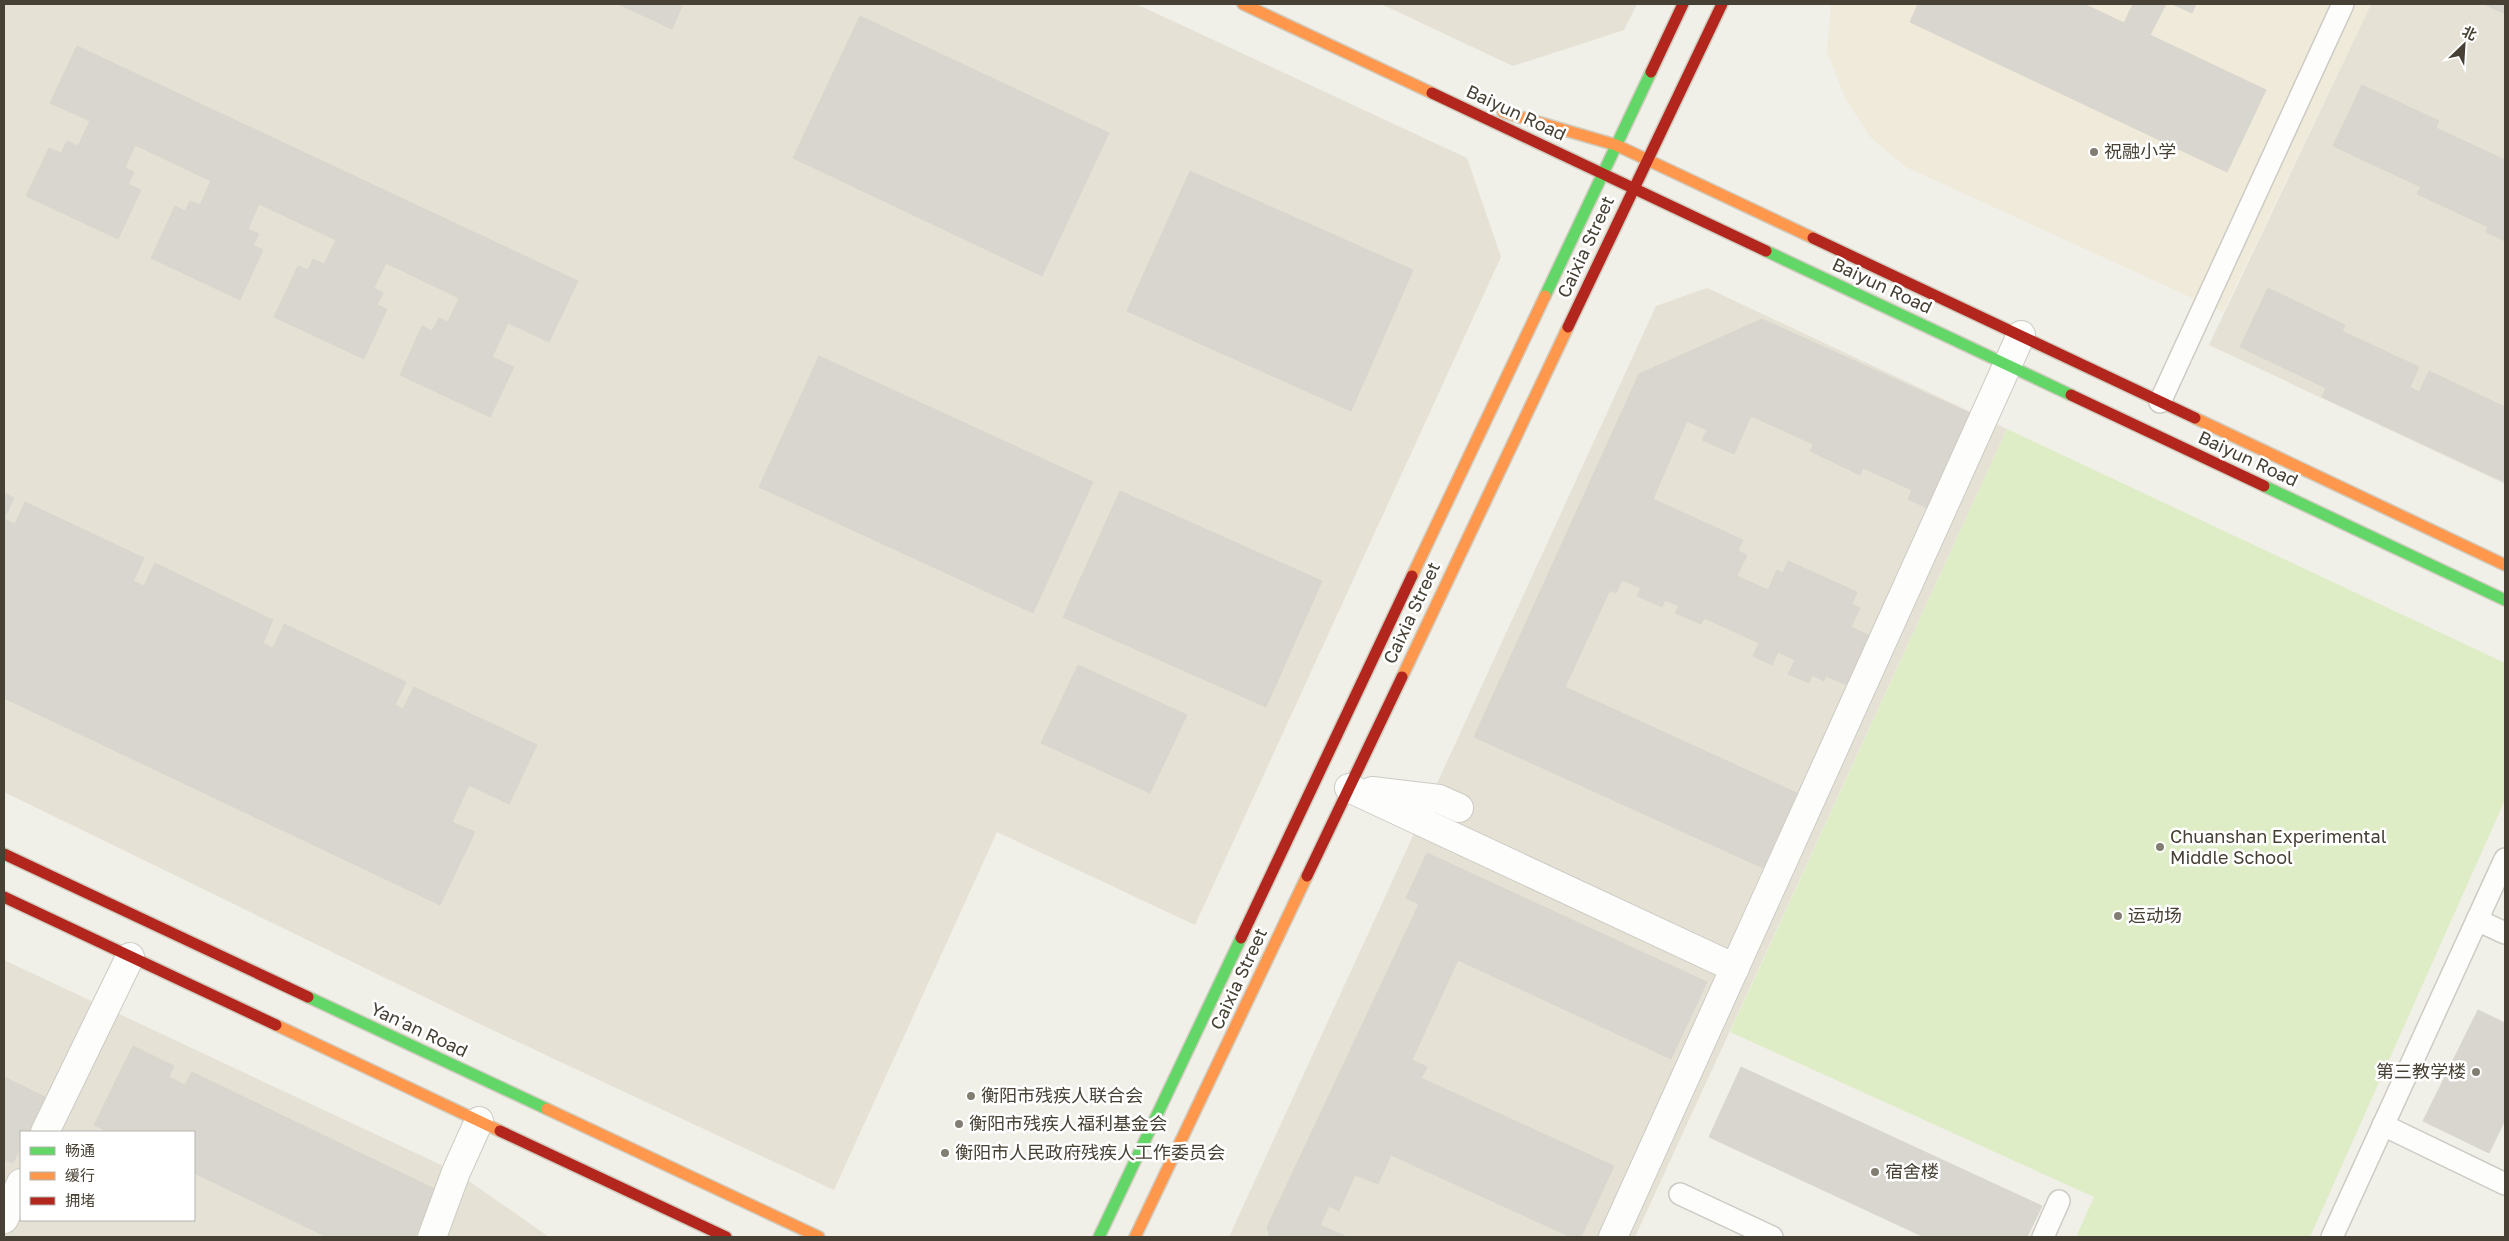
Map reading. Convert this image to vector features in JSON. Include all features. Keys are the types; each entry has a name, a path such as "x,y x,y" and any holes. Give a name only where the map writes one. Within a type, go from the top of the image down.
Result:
{"main road":[{"name":"Baiyun Road","path":"1243,4 2505,600"},
{"name":"Caixia Street","path":"1099,1237 1683,4"},
{"name":"Caixia Street","path":"1135,1237 1722,4"},
{"name":"Baiyun Road","path":"1493,108 1616,145 1648,159 2505,566"},
{"name":"Yan'an Road","path":"4,854 819,1237"},
{"path":"4,897 726,1237"}],"street":[{"path":"1613,1237 2022,335"},
{"path":"1349,788 1735,968"},
{"path":"1349,788 1440,799 1459,808"},
{"path":"45,1131 130,956"},
{"path":"432,1237 456,1172 480,1121"},
{"path":"4,1219 20,1185"}],"lane":[{"path":"2160,402 2343,4"},
{"path":"2332,1237 2505,859"},
{"path":"2478,920 2505,933"},
{"path":"2383,1125 2505,1184"},
{"path":"1680,1194 1772,1237"},
{"path":"2043,1237 2059,1201"}],"shaded area":[{"path":"4,4 1136,4 1467,158 1501,257 1195,925 997,832 834,1190 484,1026 4,792"},
{"path":"1381,4 1637,4 1624,30 1513,66"},
{"name":"祝融小学","path":"1831,4 2371,4 2223,312 1906,167 1870,137 1845,98 1827,52"},
{"path":"2371,4 2505,4 2505,484 2209,345"},
{"path":"1707,288 2007,429 1635,1237 1229,1237 1656,306"},
{"path":"4,960 456,1172 549,1237 4,1237"}],"green space":[{"name":"运动场","path":"2007,429 2505,663 2505,800 2310,1237 2076,1237 2094,1197 1730,1032"}],"building":[{"path":"618,4 683,4 672,29"},
{"path":"1918,4 2084,4 2124,23 2133,4 2166,4 2150,35 2266,90 2227,172 1910,22"},
{"path":"2172,4 2196,4 2192,13"},
{"path":"2484,4 2505,4 2505,14"},
{"path":"860,16 1109,133 1042,276 793,158"},
{"path":"77,46 578,281 549,342 508,323 492,357 514,367 490,417 400,375 422,326 432,331 439,318 448,322 459,298 386,263 374,288 383,293 377,305 387,309 364,359 274,317 298,266 308,270 313,259 324,264 336,240 259,204 248,229 259,234 253,245 263,250 240,300 151,258 175,206 185,211 190,201 200,205 211,181 135,145 125,168 134,172 128,184 141,190 118,239 26,196 49,148 61,153 67,141 78,146 90,121 50,103"},
{"path":"2362,85 2439,121 2436,128 2505,160 2505,241 2486,232 2488,227 2417,194 2421,187 2333,146"},
{"path":"1190,171 1413,270 1351,411 1127,311"},
{"path":"2268,288 2345,325 2342,331 2419,367 2410,387 2419,392 2429,371 2505,407 2505,482 2322,397 2326,388 2240,347"},
{"path":"1762,319 1976,416 1933,511 1908,499 1912,490 1863,468 1860,475 1810,451 1813,444 1751,416 1734,454 1702,440 1707,430 1687,421 1653,499 1743,540 1738,551 1747,555 1737,576 1768,590 1777,570 1783,573 1788,561 1857,592 1852,604 1860,608 1851,627 1871,636 1849,686 1826,676 1824,681 1812,675 1809,683 1788,674 1795,660 1778,652 1772,665 1753,656 1759,643 1704,618 1701,624 1675,613 1679,606 1665,600 1662,607 1637,596 1641,588 1622,580 1616,593 1610,590 1565,687 1797,793 1763,868 1474,737 1639,374"},
{"path":"819,356 1093,482 1033,613 759,487"},
{"path":"1120,491 1322,581 1266,707 1063,617"},
{"path":"4,493 14,498 4,519"},
{"path":"25,502 144,558 133,581 144,586 155,563 273,620 263,643 273,648 284,624 406,682 395,705 403,709 414,687 537,745 509,804 469,785 452,822 475,832 440,905 4,698 4,519 15,524"},
{"path":"1078,665 1187,715 1150,793 1041,743"},
{"path":"1427,853 1707,982 1671,1059 1458,960 1412,1060 1427,1067 1421,1078 1614,1166 1581,1237 1571,1237 1391,1155 1378,1184 1355,1175 1339,1211 1329,1206 1320,1225 1347,1237 1270,1237 1267,1227 1419,904 1406,898"},
{"name":"第三教学楼","path":"2478,1010 2505,1023 2505,1120 2489,1153 2423,1121"},
{"path":"133,1046 174,1066 169,1077 185,1085 192,1072 437,1190 414,1237 327,1237 195,1173 195,1131 107,1131 94,1125"},
{"name":"宿舍楼","path":"1741,1067 2042,1206 2027,1237 1924,1237 1709,1137"},
{"path":"4,1077 45,1097 28,1131 20,1131 20,1148 13,1163 4,1159"}],"traffic: fast":[{"path":"1545,296 1651,72"},
{"path":"1766,251 2071,395"},
{"path":"2264,486 2505,600"},
{"path":"1099,1237 1241,938"},
{"path":"308,997 547,1109"}],"traffic: slow":[{"path":"1243,4 1432,93"},
{"path":"1503,112 1616,145 1813,238"},
{"path":"1412,576 1545,296"},
{"path":"1402,677 1568,327"},
{"path":"2195,418 2505,565"},
{"path":"1135,1237 1307,876"},
{"path":"276,1025 500,1131"},
{"path":"547,1109 819,1237"}],"traffic: jam":[{"path":"1651,72 1683,4"},
{"path":"1568,327 1722,4"},
{"path":"1432,93 1766,251"},
{"path":"1813,238 2195,418"},
{"path":"2071,395 2264,486"},
{"path":"1241,938 1412,576"},
{"path":"1307,876 1402,677"},
{"path":"4,854 308,997"},
{"path":"4,897 276,1025"},
{"path":"500,1131 726,1237"}],"place":[{"name":"祝融小学","path":"2094,152"},
{"name":"Chuanshan Experimental Middle School","path":"2160,847"},
{"name":"运动场","path":"2118,916"},
{"name":"第三教学楼","path":"2476,1072"},
{"name":"衡阳市残疾人联合会","path":"971,1096"},
{"name":"衡阳市残疾人福利基金会","path":"959,1124"},
{"name":"衡阳市人民政府残疾人工作委员会","path":"945,1153"},
{"name":"宿舍楼","path":"1875,1172"}]}
